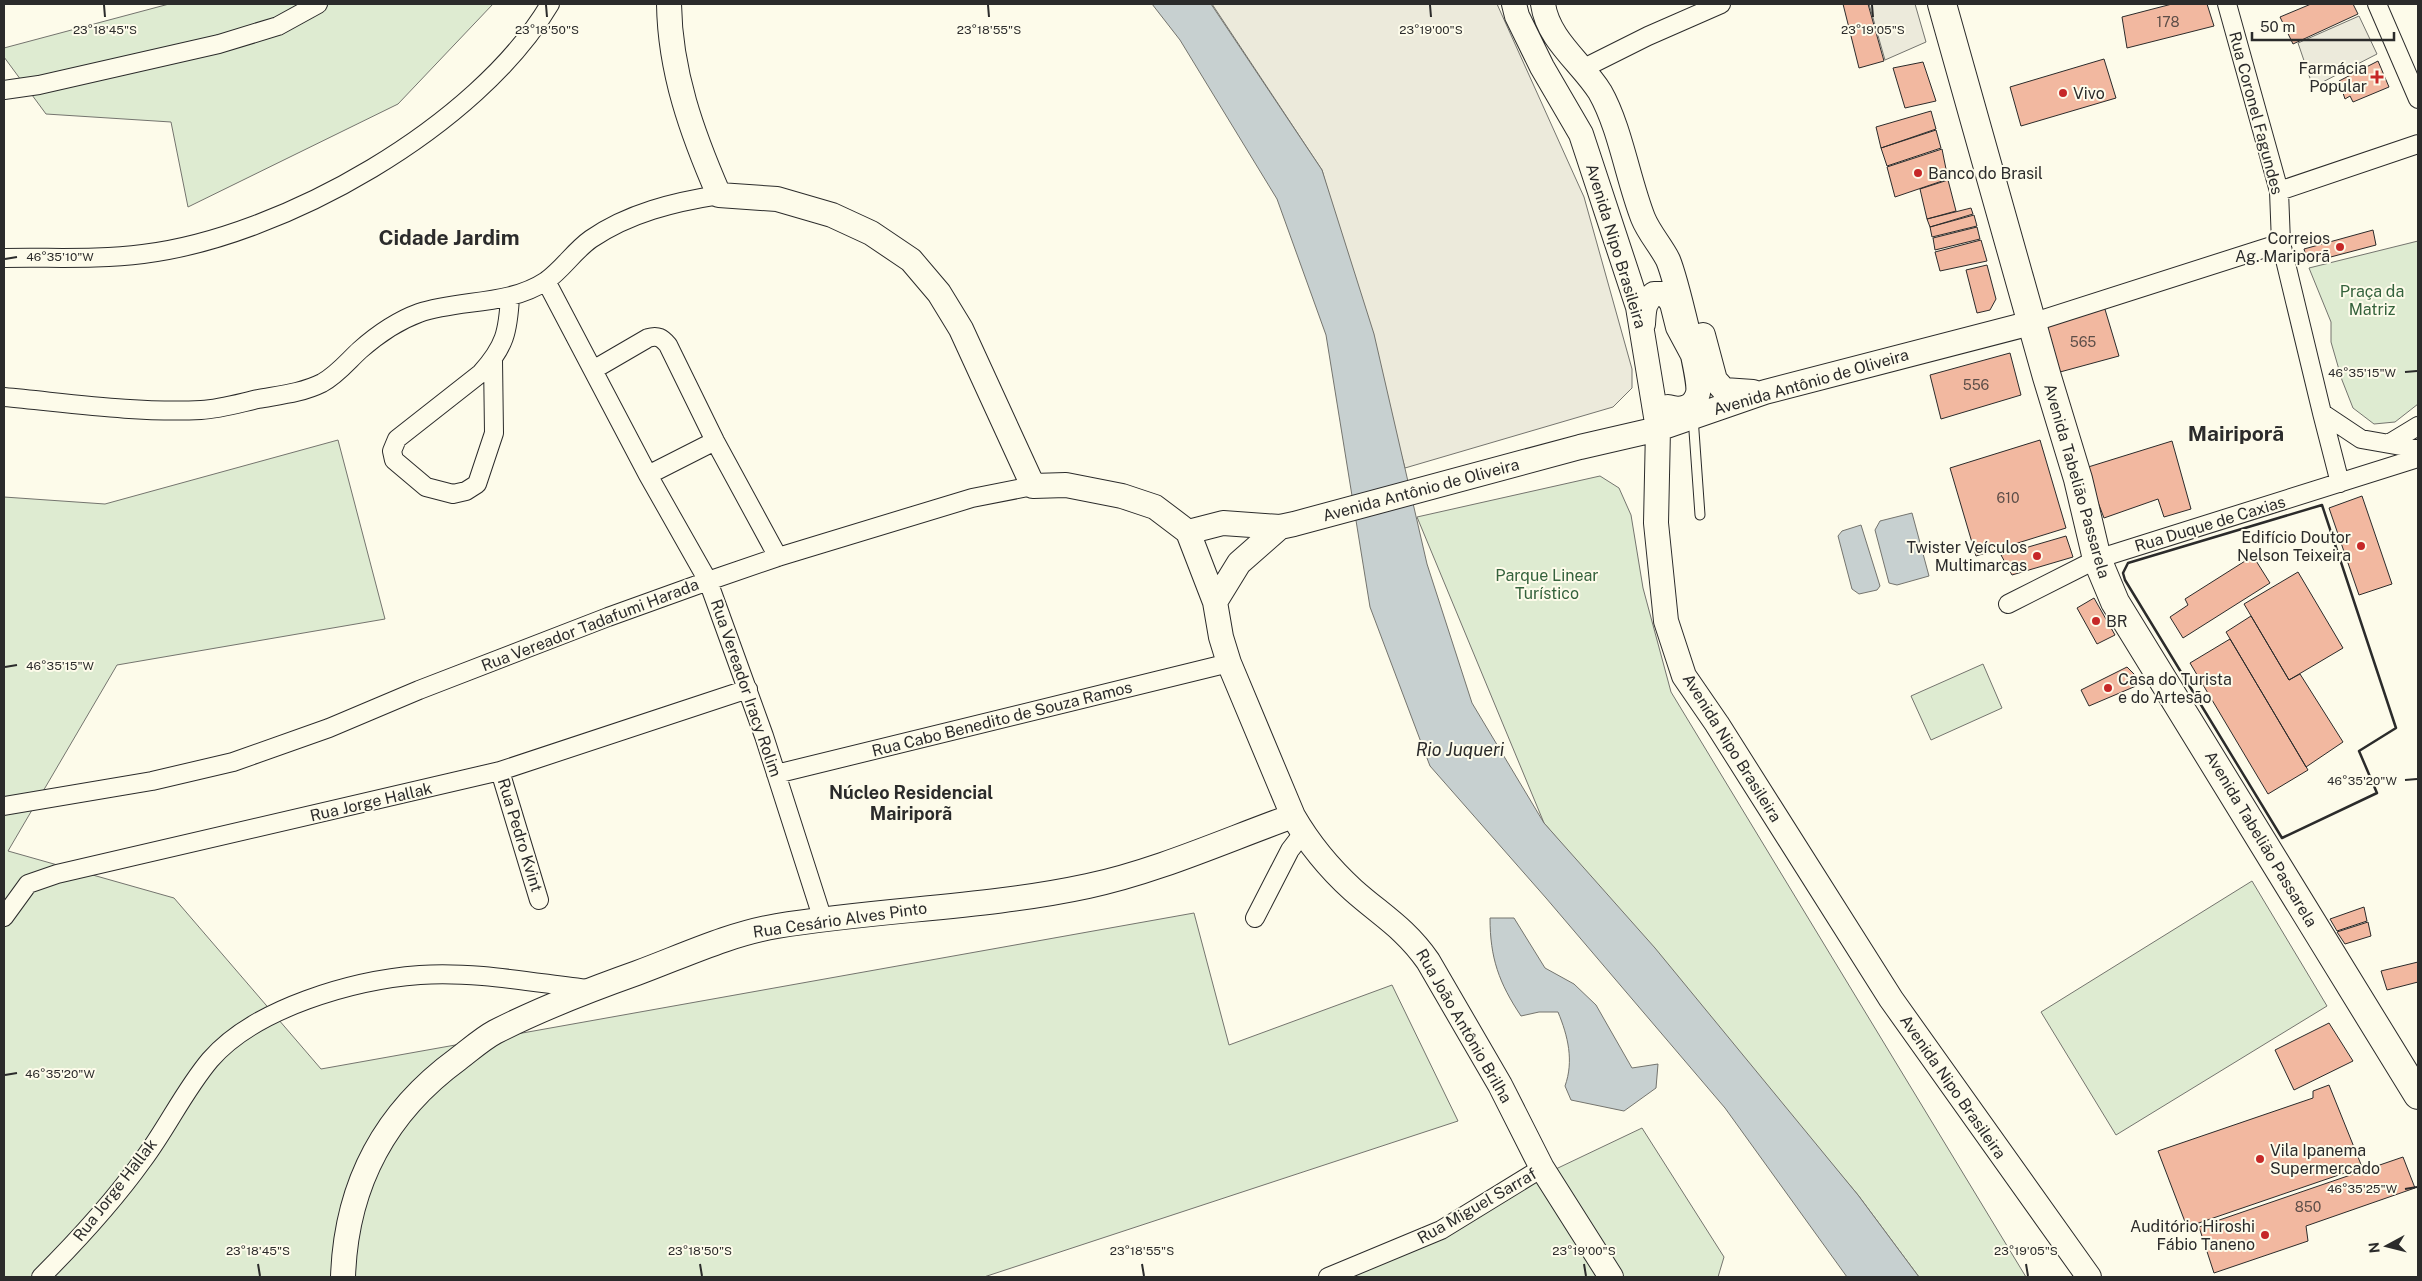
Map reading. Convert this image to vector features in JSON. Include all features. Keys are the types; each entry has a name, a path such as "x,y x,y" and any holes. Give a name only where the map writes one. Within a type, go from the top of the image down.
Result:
{"main road":[{"name":"Avenida Tabelião Passarela","path":"1942,4 2078,479 2097,559 2115,602 2418,1096"}],"street":[{"path":"4,90 39,85 220,44 278,26 318,4"},
{"path":"4,258 144,254 196,244 247,230 320,198 405,148 474,96 511,58 538,24 550,4"},
{"path":"670,4 673,58 683,102 719,195"},
{"name":"Avenida Nipo Brasileira","path":"1514,4 1517,16 1542,68 1581,134 1638,307 1658,429 1656,523 1666,622 1684,676 1717,724 1891,999 2088,1277"},
{"path":"1543,4 1544,11 1568,52 1600,93 1618,140 1643,219 1694,300 1715,380 1724,390 1765,392"},
{"path":"1582,69 1648,36 1721,4"},
{"name":"Rua Coronel Fagundes","path":"2226,4 2279,191 2281,243 2340,483"},
{"path":"2378,4 2418,99"},
{"path":"2279,191 2418,144"},
{"path":"4,397 81,406 203,410 284,395 322,382 381,334 419,313 456,304 510,297 546,281 591,239 616,224 654,209 685,200 719,195 777,199 832,215 870,232 911,260 939,293 961,329 1033,486 1066,485 1122,496 1155,507 1188,532"},
{"name":"Avenida Antônio de Oliveira","path":"1188,532 1223,524 1287,525 1580,447 1658,429 1765,392 2032,323 2281,243"},
{"path":"1668,260 1693,355 1699,388 1697,396 1690,406 1679,410 1668,407 1662,400 1655,354 1642,328 1644,306 1654,294 1664,294 1672,302 1678,327 1693,355"},
{"name":"Rua Vereador Iracy Rolim","path":"546,281 648,475 708,581 748,689 823,920"},
{"path":"492,360 494,433 476,484 466,491 453,494 426,488 394,460 392,450 396,438 481,373 492,360 500,350 509,328 510,297"},
{"path":"593,370 648,338 657,336 668,345 715,441 778,556"},
{"path":"2322,412 2361,439 2374,443 2390,443 2418,450"},
{"path":"2390,443 2418,426"},
{"path":"648,475 715,441"},
{"name":"Rua Duque de Caxias","path":"2008,604 2097,559 2418,458"},
{"name":"Rua Vereador Tadafumi Harada","path":"4,806 152,781 233,762 320,731 455,676 778,556 972,498 1033,486"},
{"name":"Avenida Antônio de Oliveira","path":"1215,602 1239,563 1287,525"},
{"name":"Rua João Antônio Brilha","path":"1188,532 1215,602 1221,637 1229,664 1298,824 1353,890 1381,911 1415,943 1428,961 1500,1085 1542,1168 1611,1277"},
{"name":"Rua Cabo Benedito de Souza Ramos","path":"776,774 1229,664"},
{"name":"Rua Jorge Hallak","path":"4,917 28,884 57,874 500,770 748,689"},
{"name":"Rua Pedro Kvint","path":"500,770 539,900"},
{"path":"1255,918 1286,857 1298,824"},
{"name":"Rua Cesário Alves Pinto","path":"343,1277 348,1222 360,1182 380,1143 402,1111 431,1079 485,1038 591,990 736,936 775,926 991,900 1086,886 1123,877 1298,824"},
{"name":"Rua Jorge Hallak","path":"41,1277 70,1248 143,1160 190,1086 212,1058 244,1030 282,1010 344,988 420,975 468,976 591,990"},
{"name":"Rua Miguel Sarraf","path":"1328,1277 1360,1266 1440,1230 1542,1168"}],"lane":[{"path":"1693,417 1700,514"}],"green space":[{"path":"169,4 493,4 398,104 188,207 171,122 46,114 4,57 4,48"},
{"name":"Praça da Matriz","path":"2418,241 2418,404 2395,422 2374,424 2353,408 2342,380 2331,342 2331,322 2309,268"},
{"path":"338,440 385,619 117,665 8,851 174,898 321,1069 1194,913 1229,1045 1392,985 1458,1121 984,1277 4,1277 4,497 105,504"},
{"name":"Parque Linear Turístico","path":"1600,476 1619,488 1631,515 1643,588 1671,692 2026,1277 1919,1277 1858,1195 1544,823 1417,517"},
{"path":"1983,664 2002,708 1931,740 1911,696"},
{"path":"2252,881 2327,1006 2116,1135 2041,1012"},
{"path":"1642,1128 1724,1257 1718,1277 1329,1277"}],"shaded area":[{"path":"1212,4 1497,4 1584,197 1632,369 1632,388 1613,407 1405,468 1322,170"},
{"path":"1869,4 1915,4 1926,42 1885,60"},
{"path":"2359,16 2377,54 2313,87 2298,43"}],"water":[{"name":"Rio Juqueri","path":"1152,4 1211,4 1322,170 1374,334 1427,564 1472,703 1544,823 1655,948 1858,1195 1919,1277 1847,1277 1725,1108 1546,898 1430,766 1370,607 1326,335 1277,199 1180,40"},
{"path":"1912,513 1929,576 1897,585 1889,583 1875,530 1880,521"},
{"path":"1861,525 1880,586 1877,590 1859,594 1852,589 1838,536 1842,531"},
{"path":"1490,918 1514,918 1545,968 1574,984 1596,1005 1632,1068 1658,1064 1656,1088 1624,1111 1571,1100 1565,1086 1568,1077 1569,1049 1565,1030 1558,1012 1539,1012 1521,1016 1513,1004 1497,970 1490,932"}],"building":[{"path":"1843,4 1868,4 1884,61 1859,68"},
{"path":"2172,4 2207,4 2214,26 2127,48 2122,17"},
{"path":"2311,4 2353,4 2358,14 2293,44 2280,17"},
{"name":"Vivo","path":"2104,59 2116,98 2021,126 2010,87"},
{"path":"2378,61 2389,87 2353,102 2350,96 2345,99 2339,81"},
{"path":"1923,62 1936,101 1905,108 1893,68"},
{"path":"1931,111 1936,129 1881,148 1876,127"},
{"path":"1936,130 1941,148 1887,166 1881,148"},
{"name":"Banco do Brasil","path":"1942,149 1948,179 1895,197 1887,167"},
{"path":"1948,180 1956,211 1927,219 1920,189"},
{"path":"1971,208 1973,214 1930,227 1927,219"},
{"path":"1974,215 1977,226 1932,237 1930,227"},
{"path":"1977,227 1980,239 1935,250 1933,238"},
{"name":"Correios Ag. Mariporã","path":"2373,230 2376,245 2308,263 2304,249"},
{"path":"1981,240 1987,261 1940,271 1935,252"},
{"path":"1987,265 1996,299 1990,310 1977,313 1966,270"},
{"path":"2104,306 2119,356 2060,372 2047,328 2052,320"},
{"path":"2010,353 2021,395 1941,419 1930,375"},
{"path":"2040,440 2066,528 1976,556 1950,468"},
{"path":"2172,441 2191,509 2164,517 2158,499 2104,518 2085,468"},
{"name":"Edifício Doutor Nelson Teixeira","path":"2362,496 2392,584 2359,595 2329,508"},
{"name":"Twister Veículos Multimarcas","path":"2066,536 2073,557 2012,575 2001,555"},
{"path":"2253,556 2270,583 2183,638 2170,617 2188,605 2185,599"},
{"path":"2298,572 2343,648 2289,680 2244,604"},
{"name":"BR","path":"2094,598 2115,635 2097,644 2077,608"},
{"path":"2251,616 2289,680 2300,674 2343,742 2306,767 2226,632"},
{"path":"2230,639 2308,770 2268,794 2190,663"},
{"name":"Casa do Turista e do Artesão","path":"2127,667 2135,675 2136,686 2089,706 2081,690"},
{"path":"2364,907 2367,921 2337,931 2330,919"},
{"path":"2368,922 2371,936 2345,944 2337,932"},
{"path":"2418,962 2418,982 2387,990 2381,971"},
{"path":"2329,1023 2353,1061 2294,1090 2275,1050"},
{"name":"Vila Ipanema Supermercado","path":"2329,1085 2362,1167 2187,1227 2158,1151 2313,1098 2313,1091"},
{"path":"2403,1157 2415,1188 2306,1226 2308,1241 2214,1273 2199,1227"}],"wall":[{"path":"2322,505 2396,728 2359,751 2377,793 2282,838 2125,580 2123,573 2128,563 2322,505"}],"place":[{"name":"Farmácia Popular","path":"2377,77"},
{"name":"Vivo","path":"2063,93"},
{"name":"Banco do Brasil","path":"1918,173"},
{"name":"Correios Ag. Mariporã","path":"2340,247"},
{"name":"Edifício Doutor Nelson Teixeira","path":"2361,546"},
{"name":"Twister Veículos Multimarcas","path":"2037,556"},
{"name":"BR","path":"2096,621"},
{"name":"Casa do Turista e do Artesão","path":"2108,688"},
{"name":"Vila Ipanema Supermercado","path":"2260,1159"},
{"name":"Auditório Hiroshi Fábio Taneno","path":"2265,1235"}],"district":[{"name":"Cidade Jardim","path":"449,237"},
{"name":"Mairiporã","path":"2236,433"},
{"name":"Núcleo Residencial Mairiporã","path":"911,802"}]}
